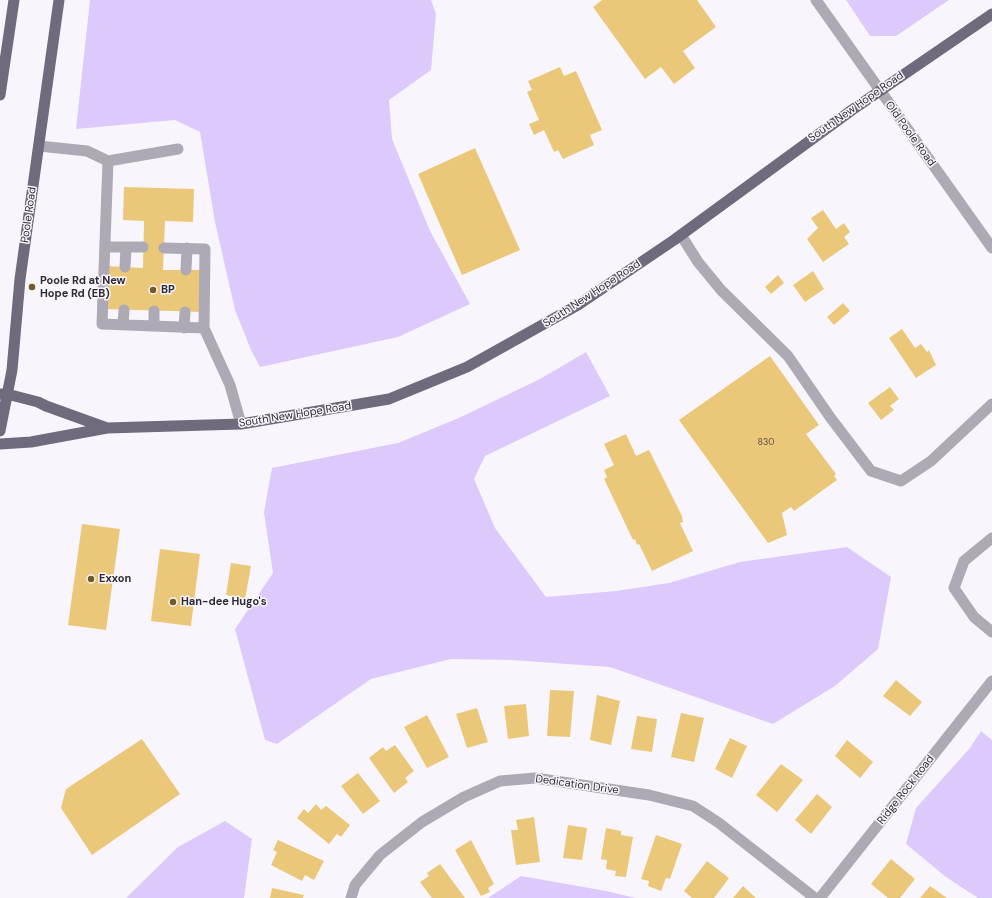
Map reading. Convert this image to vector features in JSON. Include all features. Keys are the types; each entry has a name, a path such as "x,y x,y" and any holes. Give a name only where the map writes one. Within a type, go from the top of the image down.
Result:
{"main road":[{"path":"0,95 14,0"},
{"name":"Poole Road","path":"0,431 4,394 12,370 20,279 59,0"},
{"name":"South New Hope Road","path":"0,444 31,442 107,428 241,424 389,399 466,367 578,305 681,235 879,90 992,14"},
{"name":"South New Hope Road","path":"4,394 38,402 107,428"}],"street":[{"name":"Old Poole Road","path":"816,0 992,248"},
{"path":"38,146 87,151 108,161 178,149"},
{"path":"108,161 102,324 204,328"},
{"path":"681,235 698,262 721,290 788,356 830,417 871,471 901,481 931,461 992,404"},
{"path":"105,247 143,247"},
{"path":"125,267 126,247"},
{"path":"164,248 205,249 204,328 230,385 241,424"},
{"path":"186,270 187,248"},
{"path":"123,325 124,310"},
{"path":"154,311 154,326"},
{"path":"184,328 185,312"},
{"path":"992,538 964,561 954,588 974,617 992,632"},
{"name":"Ridge Rock Road","path":"820,898 992,681"},
{"name":"Dedication Drive","path":"351,898 355,885 380,856 422,822 464,797 500,781 536,778 649,795 693,806 719,823 815,898"}],"shaded area":[{"path":"90,0 431,0 436,14 431,70 389,100 392,139 430,231 470,304 398,337 260,367 251,350 235,310 215,222 200,132 175,120 76,129"},
{"path":"846,0 949,0 896,36 870,36"},
{"path":"586,352 610,396 485,456 474,479 495,528 546,597 616,591 669,583 740,562 847,547 891,577 878,649 835,686 773,724 610,667 511,660 451,659 371,679 277,744 265,740 235,629 273,573 264,512 272,468 398,443 461,417 540,379"},
{"path":"981,731 992,740 992,898 978,898 946,877 906,844 916,808 970,748"},
{"path":"225,821 252,839 244,898 126,898 178,847"},
{"path":"521,876 606,891 636,898 488,898"}],"building":[{"path":"602,0 697,0 716,27 683,51 695,68 674,84 661,67 645,79 593,7"},
{"path":"560,67 564,76 576,71 602,130 590,135 594,145 563,159 558,150 554,152 544,130 534,135 529,124 539,120 527,92 532,90 528,81"},
{"path":"475,148 520,250 462,275 418,174"},
{"path":"124,187 194,189 193,222 165,221 163,270 202,270 203,312 104,309 106,266 143,268 144,221 123,220"},
{"path":"823,210 836,229 844,223 850,232 844,237 849,244 823,262 807,239 818,228 811,218"},
{"path":"813,271 824,289 805,302 793,285"},
{"path":"778,275 784,283 771,294 765,287"},
{"path":"843,303 850,311 834,325 827,317"},
{"path":"902,329 915,348 921,344 927,352 929,350 936,365 916,378 889,338"},
{"path":"770,356 819,425 806,434 836,474 834,476 837,480 794,511 791,507 782,513 787,535 768,543 679,420"},
{"path":"890,387 899,399 890,406 894,410 881,420 868,403"},
{"path":"626,434 636,456 649,450 682,516 683,522 680,523 693,551 652,571 639,544 637,545 635,539 633,540 604,479 607,477 604,470 614,465 604,444"},
{"path":"82,524 120,529 106,630 68,625"},
{"path":"160,549 200,554 191,626 151,621"},
{"path":"231,563 251,566 245,599 226,595"},
{"path":"896,680 922,702 910,716 883,696"},
{"path":"550,690 574,691 570,737 547,736"},
{"path":"597,695 620,701 611,745 590,740"},
{"path":"526,704 529,736 508,739 504,706"},
{"path":"477,708 488,742 467,748 456,714"},
{"path":"681,713 704,718 694,762 671,757"},
{"path":"427,715 449,757 427,768 404,727"},
{"path":"637,716 657,719 652,752 631,749"},
{"path":"730,738 747,746 732,778 715,769"},
{"path":"142,739 180,794 92,855 61,808 66,789"},
{"path":"847,740 873,762 860,778 835,756"},
{"path":"395,745 414,771 405,778 408,782 394,793 369,758 383,747 386,751"},
{"path":"781,764 803,780 777,812 756,795"},
{"path":"358,773 380,801 363,814 341,786"},
{"path":"817,794 832,807 811,834 795,820"},
{"path":"316,804 321,810 326,806 350,825 341,837 337,834 329,844 297,818 304,809 308,813"},
{"path":"534,817 540,862 516,865 511,830 518,830 516,820"},
{"path":"568,825 587,828 582,860 563,858"},
{"path":"606,828 621,831 621,835 633,837 626,877 615,876 616,871 606,869 607,860 601,859"},
{"path":"656,835 682,844 670,879 666,878 661,891 648,886 649,881 641,879"},
{"path":"278,840 324,861 314,880 305,875 302,881 271,865 277,852 273,850"},
{"path":"471,840 494,884 488,888 490,892 481,896 455,850"},
{"path":"891,859 915,879 900,898 888,898 871,884"},
{"path":"707,861 729,878 714,898 692,898 684,891"},
{"path":"440,864 465,898 432,898 420,882 429,876 427,873"},
{"path":"743,886 756,898 733,898"},
{"path":"930,886 947,898 920,898"},
{"path":"272,888 304,895 303,898 270,898"}],"place":[{"name":"Poole Rd at New Hope Rd (EB)","path":"32,287"},
{"name":"BP","path":"153,290"},
{"name":"Exxon","path":"91,579"},
{"name":"Han-dee Hugo's","path":"173,602"}]}
